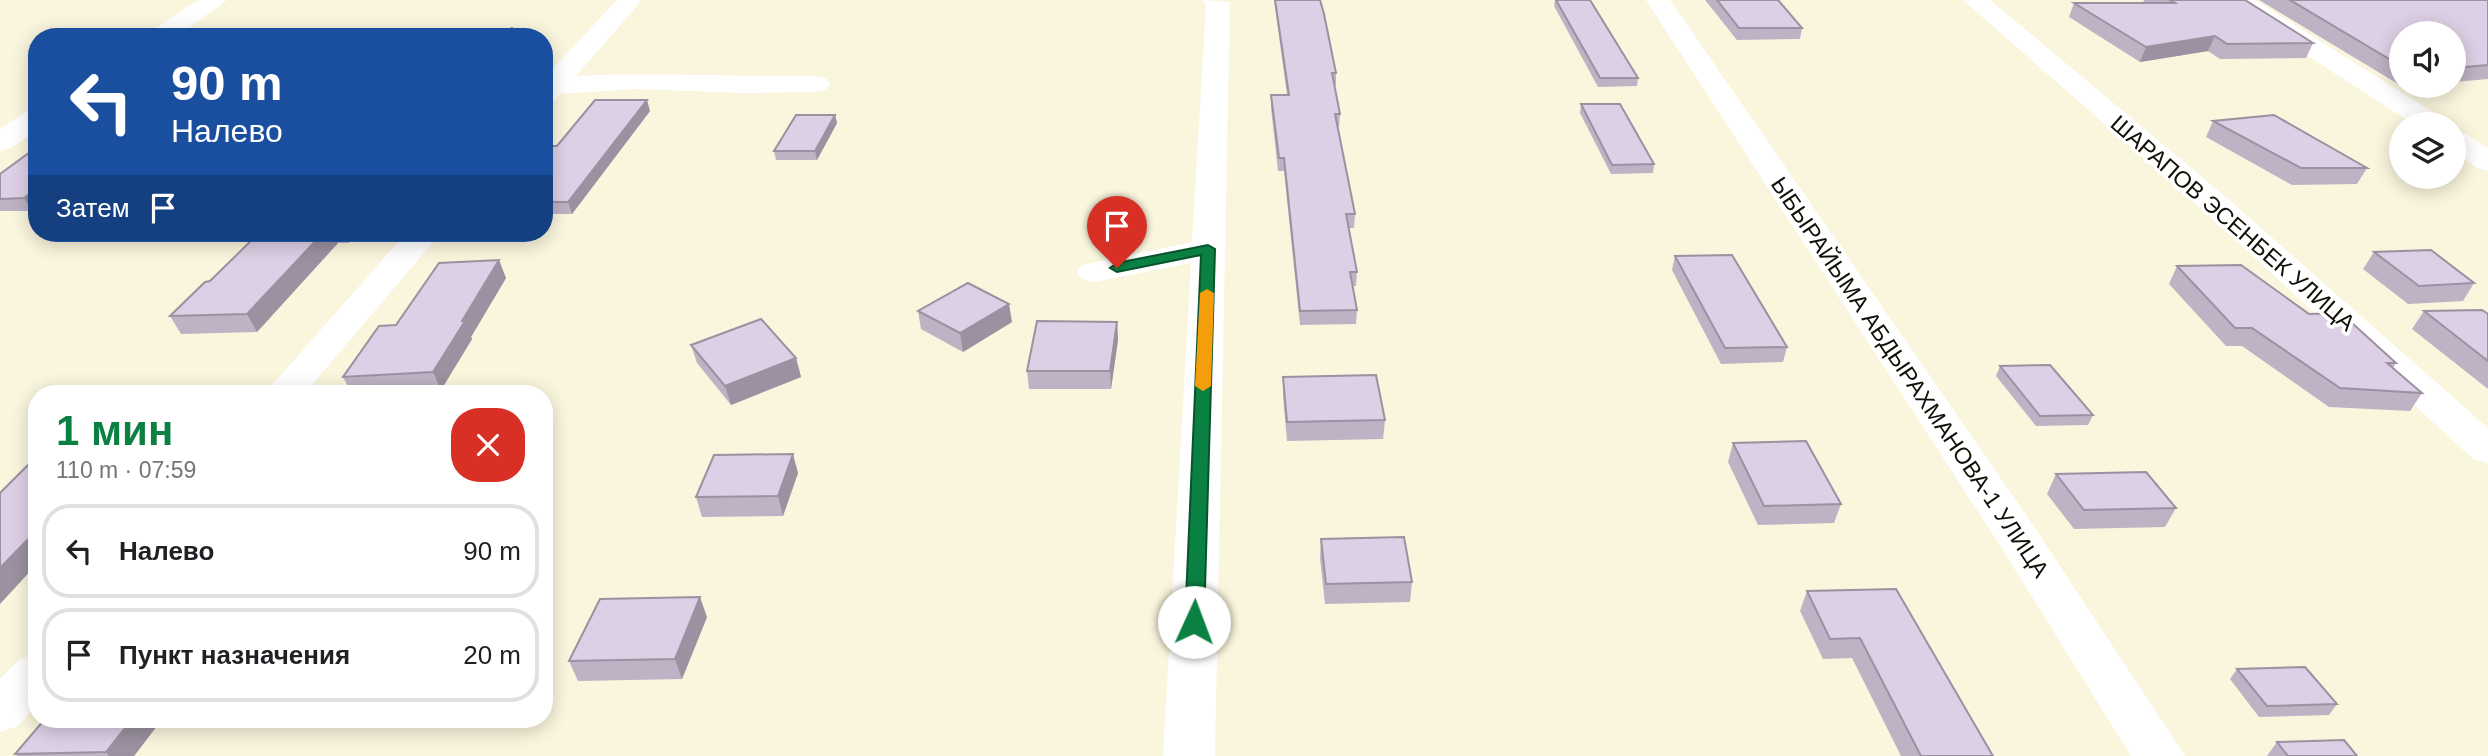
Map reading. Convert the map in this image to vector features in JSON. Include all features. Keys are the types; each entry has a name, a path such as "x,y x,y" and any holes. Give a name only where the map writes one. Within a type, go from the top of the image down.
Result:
{"street":[{"path":"173,28 215,0"},
{"path":"553,85 630,0"},
{"path":"1189,756 1218,2 1213,0"},
{"name":"ЫБЫРАЙЫМА АБДЫРАХМАНОВА-1 УЛИЦА","path":"1658,0 2009,525 2159,756"},
{"name":"ШАРАПОВ ЭСЕНБЕК УЛИЦА","path":"1975,0 2216,205 2488,450"},
{"path":"2238,0 2413,112"},
{"path":"553,90 636,81 816,85"},
{"path":"0,142 28,123"},
{"path":"2466,147 2488,162"},
{"path":"291,385 416,242"},
{"path":"1094,272 1208,249"},
{"path":"0,712 28,682"}],"building":[{"path":"1275,0 1320,0 1324,14 1336,73 1332,73 1340,114 1335,114 1355,214 1346,214 1357,272 1350,272 1357,310 1300,311 1284,158 1279,158 1271,95 1289,95"},
{"path":"1556,0 1590,0 1638,78 1600,78"},
{"path":"1717,0 1778,0 1802,28 1739,28"},
{"path":"2170,0 2245,0 2313,43 2227,44 2215,36 2146,47 2074,3 2175,3"},
{"path":"2290,0 2488,0 2488,65 2466,67 2466,21 2389,21 2389,59"},
{"path":"595,100 647,100 568,202 553,202 553,146 557,146"},
{"path":"1581,104 1620,104 1654,164 1612,165"},
{"path":"796,115 835,115 815,151 774,151"},
{"path":"2274,115 2367,168 2301,168 2213,121"},
{"path":"28,154 28,195 24,198 0,199 0,174"},
{"path":"250,242 315,242 247,314 170,316 205,282 210,281"},
{"path":"2431,250 2474,283 2419,286 2374,252"},
{"path":"1732,255 1787,347 1725,348 1675,256"},
{"path":"499,260 433,372 343,377 379,326 396,325 439,263"},
{"path":"2241,265 2309,314 2341,313 2396,363 2387,363 2422,393 2340,388 2252,328 2235,328 2177,266"},
{"path":"968,283 1009,304 960,333 918,311"},
{"path":"2482,310 2488,314 2488,361 2424,311"},
{"path":"761,319 796,358 725,386 691,345"},
{"path":"1037,321 1117,322 1110,371 1027,371"},
{"path":"2050,365 2093,415 2040,416 2000,366"},
{"path":"1376,375 1385,420 1287,422 1283,377"},
{"path":"1806,441 1841,504 1764,506 1733,443"},
{"path":"793,454 778,496 696,497 714,455"},
{"path":"28,465 28,539 0,568 0,493"},
{"path":"2146,472 2176,508 2084,510 2056,474"},
{"path":"1404,537 1412,582 1326,584 1321,539"},
{"path":"1896,589 1993,756 1921,756 1860,638 1830,639 1807,591"},
{"path":"700,597 675,659 569,661 600,599"},
{"path":"2305,667 2337,704 2267,706 2237,669"},
{"path":"37,728 125,728 106,752 15,754"},
{"path":"2344,740 2357,756 2288,756 2277,742"}],"slow traffic":[{"path":"1203,386 1207,293"}],"route":[{"path":"1117,268 1208,249 1194,622"}]}
